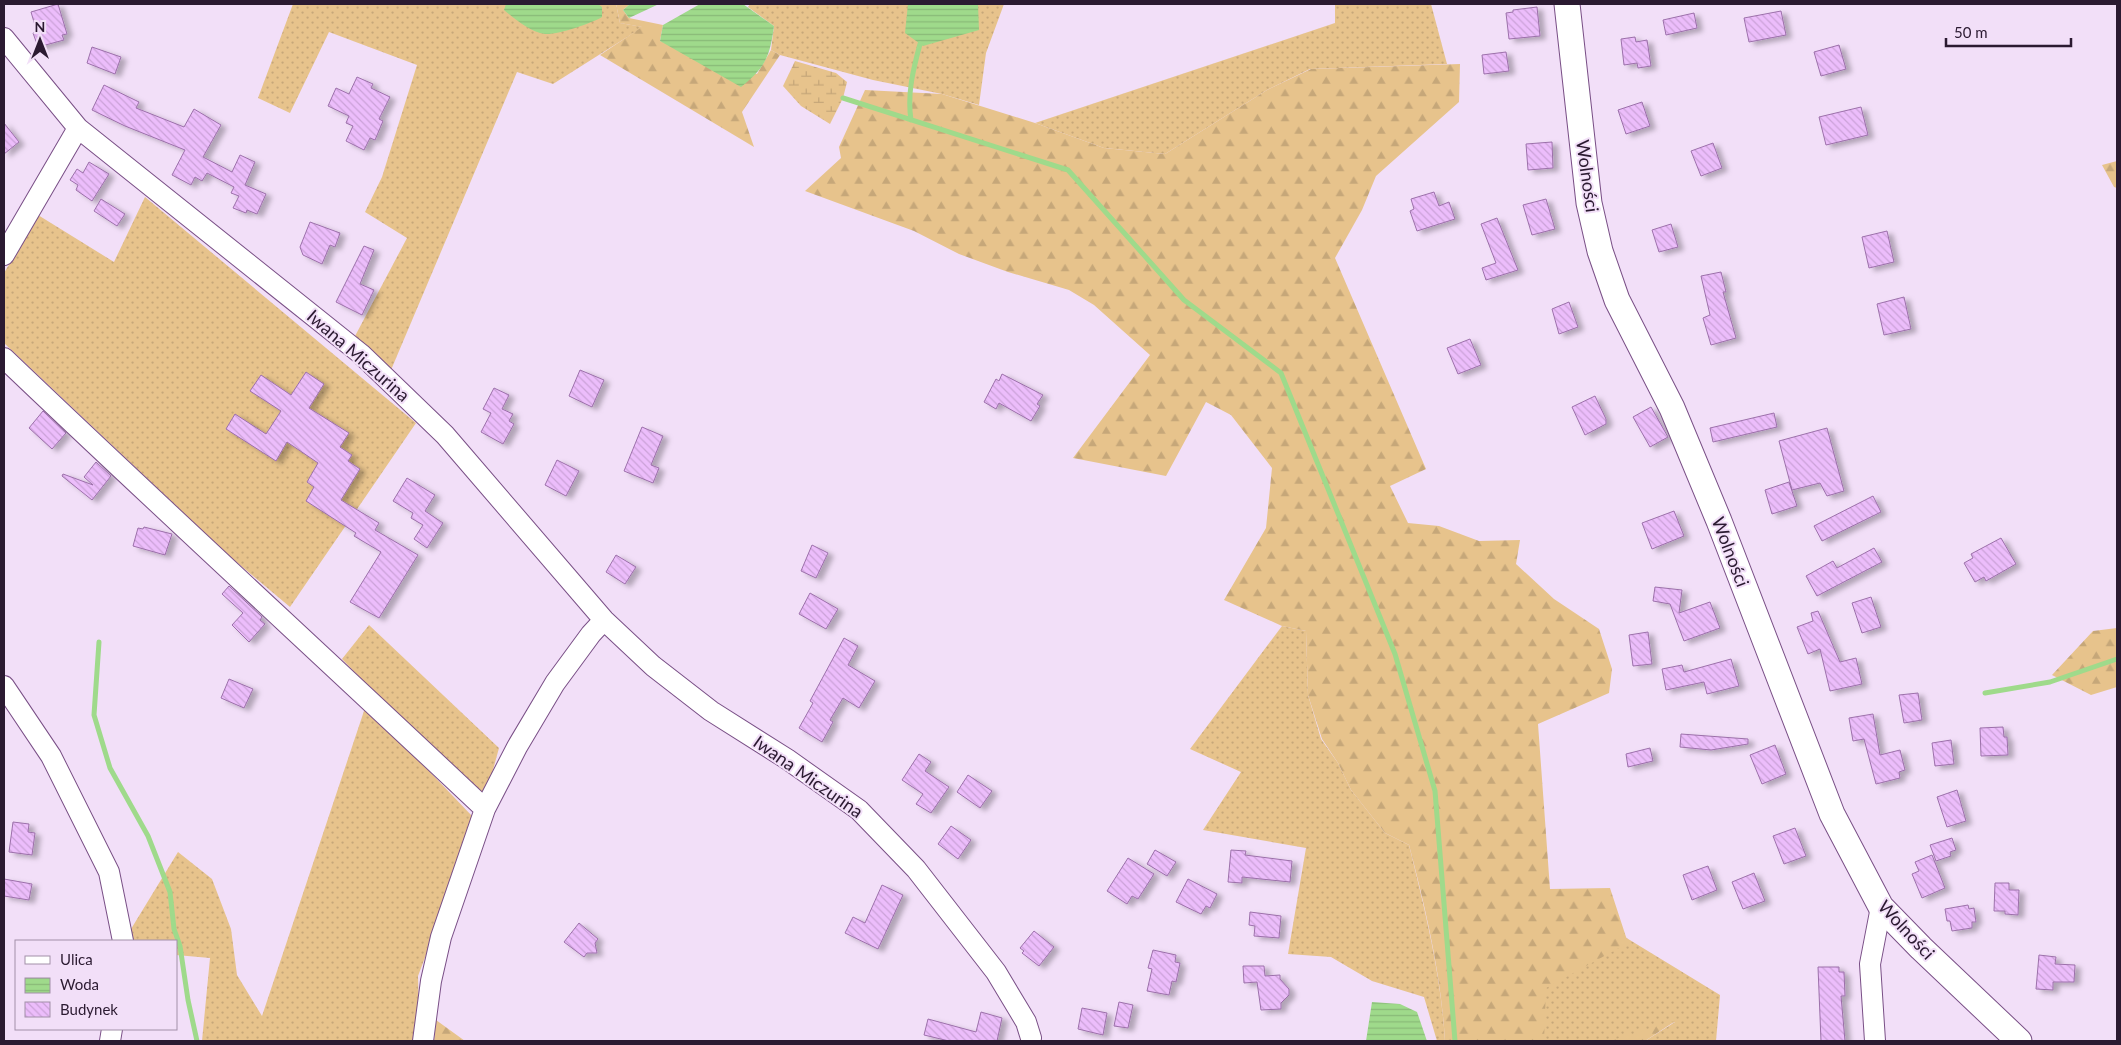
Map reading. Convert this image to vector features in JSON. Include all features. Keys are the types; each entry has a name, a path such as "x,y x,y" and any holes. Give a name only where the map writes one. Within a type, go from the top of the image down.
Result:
{"street":[{"name":"Wolności","path":"1568,4 1589,203 1602,258 1618,300 1672,408 1708,495 1832,814 1881,907 1921,948 2019,1041"},
{"name":"Iwana Miczurina","path":"4,38 78,128 361,354 445,434 604,620 653,666 711,711 787,759 859,810 916,869 996,972 1036,1040"},
{"path":"4,254 78,128"},
{"path":"4,358 165,512 485,809"},
{"path":"424,1041 431,981 441,937 485,809 517,747 555,683 591,634 604,620"},
{"path":"4,686 50,756 109,872 123,940"},
{"path":"1875,1041 1870,964 1881,907"}],"green space":[{"path":"293,4 616,4 620,23 643,27 553,84 517,72 391,370 354,338 407,238 365,212 382,177 417,65 329,32 290,113 258,98"},
{"path":"616,4 630,4 623,10 629,18 663,25 660,41 757,74 771,50 780,55 742,112 754,147 600,55 642,27 620,23"},
{"path":"750,4 1004,4 986,53 979,105 942,94 873,80 780,55 771,50 774,26 748,7"},
{"path":"1335,4 1431,4 1447,64 1310,69 1267,90 1165,154 1104,148 1035,123 1335,23"},
{"path":"795,61 836,73 847,82 843,98 830,124 801,106 783,86"},
{"path":"1460,64 1459,102 1376,176 1362,210 1335,258 1426,469 1390,486 1408,523 1439,526 1479,541 1520,540 1516,564 1554,599 1599,629 1612,669 1609,693 1538,724 1550,889 1610,888 1628,943 1546,988 1544,1041 1445,1041 1440,991 1432,942 1409,845 1385,833 1351,790 1338,763 1322,739 1308,695 1306,631 1282,626 1224,600 1266,528 1272,468 1231,415 1206,402 1166,476 1073,458 1150,355 1094,305 1069,290 1008,272 959,254 914,231 805,191 841,158 839,147 865,90 942,94 1035,123 1104,148 1165,154 1267,90 1311,69"},
{"path":"2117,161 2117,188 2114,187 2102,165"},
{"path":"145,197 416,423 290,607 227,554 4,343 4,273 38,215 114,262"},
{"path":"369,625 499,748 487,792 473,795 342,659"},
{"path":"1282,626 1306,631 1308,695 1321,739 1338,763 1351,790 1385,833 1409,845 1436,967 1445,1041 1437,1041 1424,997 1372,981 1331,957 1288,954 1306,848 1203,830 1241,772 1190,749"},
{"path":"2117,628 2117,687 2091,695 2052,675 2093,631"},
{"path":"366,705 472,816 474,827 418,976 419,1017 417,1041 202,1041 210,958 178,955 178,940 129,940 131,929 178,852 212,879 231,929 237,975 262,1016"},
{"path":"1620,934 1720,995 1716,1041 1645,1041 1675,1022 1613,1041 1534,1041 1534,982"},
{"path":"436,1020 465,1041 434,1041"},
{"path":"1677,1020 1645,1041 1610,1041"}],"water":[{"path":"506,4 598,4 602,7 602,17 575,28 558,33 545,34 529,28 513,18 504,10"},
{"path":"630,4 659,4 629,18 623,10"},
{"path":"700,4 743,4 774,26 771,45 765,60 756,73 741,87 660,41 663,25"},
{"path":"908,4 978,4 979,30 923,46 905,33"},
{"path":"1372,1002 1400,1004 1417,1012 1427,1041 1366,1041"}],"building":[{"path":"58,4 67,34 62,35 64,40 38,47 33,33 37,32 31,12"},
{"path":"1537,7 1540,36 1509,39 1506,13 1513,12 1513,10"},
{"path":"1781,11 1786,35 1749,42 1744,18"},
{"path":"1694,13 1697,28 1666,35 1663,20"},
{"path":"1635,37 1636,42 1647,40 1651,66 1638,68 1637,63 1624,65 1621,39"},
{"path":"1839,45 1846,69 1821,76 1814,52"},
{"path":"92,47 121,57 115,74 87,63"},
{"path":"1506,52 1509,71 1484,74 1482,55"},
{"path":"357,77 373,84 371,88 390,97 379,119 383,121 375,140 370,138 364,150 346,141 353,126 346,123 349,116 328,106 336,88 349,94"},
{"path":"104,85 139,102 136,108 184,127 194,109 221,125 203,157 232,172 240,155 255,162 245,185 266,194 257,214 247,210 246,213 233,208 239,196 231,193 234,187 207,173 202,181 195,177 191,185 172,175 185,150 125,126 92,110"},
{"path":"1642,102 1650,126 1626,134 1618,110"},
{"path":"1861,107 1868,135 1826,145 1819,117"},
{"path":"4,123 19,142 4,154"},
{"path":"1552,142 1553,168 1528,170 1526,144"},
{"path":"1713,143 1722,168 1701,176 1691,151"},
{"path":"89,162 109,174 92,201 76,190 78,185 70,180 77,169 83,173"},
{"path":"1434,192 1439,206 1449,202 1455,219 1417,231 1410,211 1414,209 1411,199"},
{"path":"101,199 125,214 117,226 94,211"},
{"path":"1546,199 1555,229 1532,235 1523,205"},
{"path":"1497,218 1518,270 1486,280 1482,268 1496,263 1481,224"},
{"path":"310,222 340,233 335,247 330,245 322,264 303,255 300,247"},
{"path":"1671,224 1678,247 1659,252 1652,230"},
{"path":"1887,231 1894,262 1869,268 1862,237"},
{"path":"364,246 374,250 360,284 374,290 362,315 336,302"},
{"path":"1721,272 1726,292 1723,292 1736,338 1711,345 1703,318 1710,315 1701,276"},
{"path":"1904,297 1911,329 1884,335 1877,304"},
{"path":"1569,302 1578,327 1559,334 1552,309"},
{"path":"1470,339 1481,365 1458,374 1447,348"},
{"path":"580,370 604,380 592,407 569,396"},
{"path":"306,372 324,384 309,408 349,433 340,447 352,455 348,461 360,469 341,500 379,523 375,530 418,555 379,618 350,602 381,552 354,536 356,533 306,501 314,487 307,482 318,463 287,442 276,461 226,429 235,414 266,434 281,411 250,391 261,375 291,395"},
{"path":"1002,374 1043,395 1037,404 1040,406 1031,421 999,403 996,409 984,402 996,379 999,381"},
{"path":"494,388 509,395 502,409 513,414 509,421 514,424 503,444 481,432 491,413 483,409"},
{"path":"1595,396 1606,419 1606,424 1585,435 1572,407"},
{"path":"1651,407 1668,437 1650,447 1633,417"},
{"path":"43,411 66,433 52,449 29,428"},
{"path":"1774,413 1777,427 1713,442 1710,428"},
{"path":"642,427 663,436 651,465 659,468 653,483 624,471"},
{"path":"1827,428 1844,491 1827,496 1820,483 1792,490 1779,441"},
{"path":"557,460 579,471 566,496 545,485"},
{"path":"96,462 111,476 92,500 62,476 63,474 93,485 84,477"},
{"path":"407,478 435,495 425,511 443,523 427,548 414,539 423,525 411,518 413,513 393,501"},
{"path":"1789,482 1797,506 1772,514 1765,490"},
{"path":"1873,496 1881,512 1822,541 1814,526"},
{"path":"1674,511 1684,536 1652,549 1642,523"},
{"path":"144,527 172,534 165,555 133,546 138,528 143,529"},
{"path":"2001,538 2016,564 1986,581 1984,577 1975,582 1964,563 1973,558 1971,554"},
{"path":"812,545 828,553 816,578 801,571"},
{"path":"1874,548 1882,562 1817,596 1806,576 1833,561 1837,568"},
{"path":"616,555 636,567 625,584 606,572"},
{"path":"229,586 262,617 260,620 265,624 249,642 232,625 243,613 222,594"},
{"path":"1655,587 1682,590 1679,613 1710,602 1720,628 1684,641 1670,604 1653,601"},
{"path":"810,593 838,609 826,629 799,614"},
{"path":"1871,597 1881,627 1862,633 1852,603"},
{"path":"1818,611 1840,662 1856,658 1862,684 1830,691 1820,649 1808,654 1797,627 1813,621 1811,613"},
{"path":"1648,632 1652,664 1633,666 1629,635"},
{"path":"844,638 858,646 848,665 875,681 859,708 843,698 830,720 833,722 822,742 799,728 813,703 810,701"},
{"path":"1731,659 1739,686 1707,694 1704,682 1666,690 1662,669 1682,665 1684,672"},
{"path":"229,679 253,689 244,708 221,698"},
{"path":"1918,693 1922,720 1904,723 1899,695"},
{"path":"1873,714 1880,755 1900,750 1905,770 1899,772 1900,778 1876,784 1864,739 1853,741 1849,718"},
{"path":"2003,727 2004,737 2007,737 2008,755 1981,756 1980,728"},
{"path":"1681,734 1748,739 1748,744 1711,750 1680,747"},
{"path":"1951,740 1954,764 1935,766 1932,743"},
{"path":"1775,745 1786,774 1762,784 1750,755"},
{"path":"1650,748 1653,761 1628,767 1626,754"},
{"path":"919,754 931,762 925,771 949,787 931,813 916,804 923,794 902,780"},
{"path":"968,775 992,791 980,808 957,792"},
{"path":"1957,790 1966,821 1947,827 1937,797"},
{"path":"13,822 29,824 28,832 35,833 32,855 9,852"},
{"path":"951,826 971,840 958,859 938,844"},
{"path":"1795,828 1806,856 1784,864 1773,836"},
{"path":"1952,838 1956,850 1950,852 1951,856 1936,861 1930,845"},
{"path":"1155,850 1176,862 1167,876 1147,864"},
{"path":"1231,850 1246,851 1245,855 1292,861 1290,882 1242,877 1242,883 1228,882"},
{"path":"1932,855 1945,888 1922,898 1912,874 1919,871 1915,862"},
{"path":"1128,858 1154,874 1138,899 1132,896 1127,904 1107,891"},
{"path":"1708,866 1717,890 1692,900 1683,875"},
{"path":"1754,873 1765,901 1743,909 1732,882"},
{"path":"4,879 32,884 29,900 4,896"},
{"path":"1188,879 1217,894 1210,908 1206,906 1201,914 1176,902"},
{"path":"1995,883 2009,883 2009,890 2019,890 2018,915 2005,914 2005,911 1994,911"},
{"path":"882,885 903,895 878,949 845,933 853,917 865,923"},
{"path":"1968,905 1969,909 1974,908 1976,922 1972,922 1972,928 1952,931 1950,921 1947,921 1945,909"},
{"path":"1250,912 1281,916 1279,938 1254,936 1255,926 1249,925"},
{"path":"579,923 598,939 595,943 597,953 587,953 584,957 564,942"},
{"path":"1034,931 1054,947 1039,966 1022,953 1024,951 1020,948"},
{"path":"1153,950 1176,955 1175,962 1180,963 1176,982 1172,981 1169,995 1147,991 1152,969 1148,968"},
{"path":"2039,955 2056,957 2055,964 2075,965 2074,982 2053,982 2053,990 2036,989"},
{"path":"1243,966 1264,966 1265,976 1280,975 1280,979 1289,989 1289,995 1281,1003 1281,1009 1261,1010 1257,982 1244,983"},
{"path":"1818,967 1839,967 1839,972 1844,972 1845,996 1841,996 1845,1041 1821,1041"},
{"path":"1119,1002 1133,1005 1128,1028 1114,1026"},
{"path":"1082,1008 1107,1013 1103,1035 1078,1029"},
{"path":"981,1012 1002,1018 997,1041 949,1041 924,1035 928,1019 976,1032"}],"waterway":[{"path":"911,120 910,91 920,44"},
{"path":"843,98 1068,170 1184,300 1281,373 1395,654 1435,791 1455,1041"},
{"path":"99,642 94,715 110,768 148,836 170,892 174,929 178,940"},
{"path":"1985,693 2050,682 2117,659"},
{"path":"178,940 197,1041"}]}
